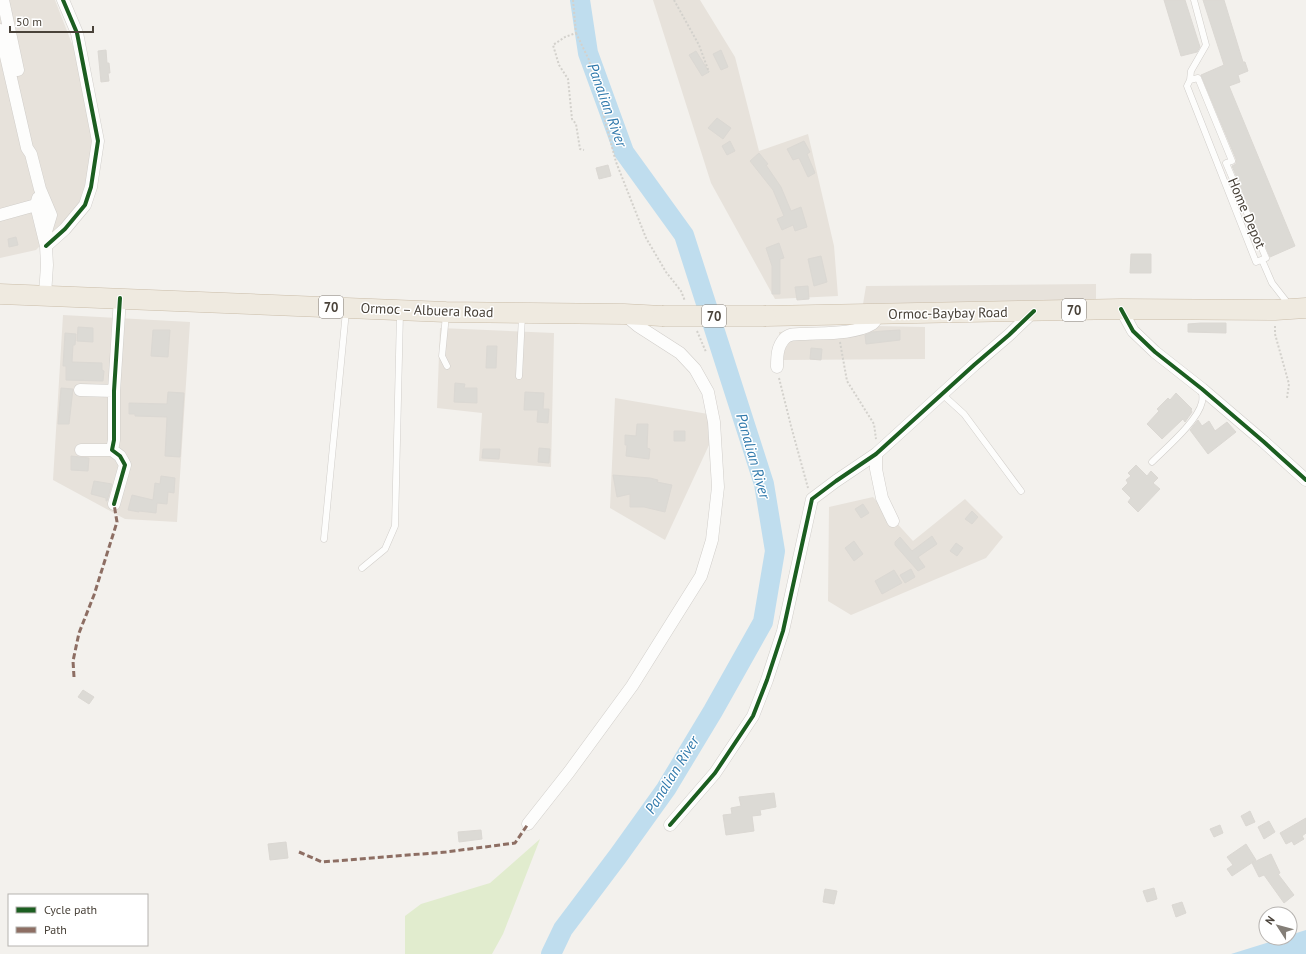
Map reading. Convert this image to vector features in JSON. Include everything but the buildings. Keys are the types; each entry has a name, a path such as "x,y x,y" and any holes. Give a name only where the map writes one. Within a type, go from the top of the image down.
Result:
{"highway":[{"name":"Ormoc – Albuera Road","path":"0,294 446,312 522,312 662,316"},
{"name":"Ormoc-Baybay Road","path":"662,316 791,315 840,323 879,314 1121,309 1291,309"}],"street":[{"path":"3,0 34,146 31,154"},
{"path":"45,242 65,229 84,205 91,187 98,140 77,33 63,0"},
{"path":"0,30 27,148 31,154 40,189 51,215 45,242"},
{"path":"40,189 36,205 45,242 47,265 45,295"},
{"path":"0,215 36,205"},
{"path":"112,450 114,440 114,391 120,298"},
{"path":"1121,309 1133,331 1155,352 1202,389 1306,480"},
{"path":"670,825 715,773 753,716 767,680 783,631 812,499 836,480 876,454 974,364 1009,336 1034,311"},
{"path":"528,824 569,772 632,686 701,576 712,540 718,487 714,422 708,392 695,369 680,353 638,326 624,314"},
{"path":"777,367 777,357 780,344 786,337 840,323"},
{"path":"80,390 114,391"},
{"path":"81,450 112,450 120,456 125,465 114,504"},
{"path":"876,454 876,469 882,498 893,521"}],"lane":[{"path":"1190,80 1191,71 1206,45 1194,0"},
{"name":"Home Depot","path":"1198,78 1232,161 1226,163 1266,258 1262,260 1256,262 1188,86 1190,80 1198,78"},
{"path":"1262,260 1272,283 1291,309"},
{"path":"324,539 346,308"},
{"path":"362,568 385,549 395,526 400,310"},
{"path":"446,312 442,356 447,366"},
{"path":"519,376 522,312"},
{"path":"1152,462 1198,412 1202,401 1202,389"},
{"path":"942,394 964,414 1021,491"}],"path":[{"path":"573,0 576,34 588,60 616,162 646,238 666,272 681,291 686,304"},
{"path":"674,0 700,45 709,72"},
{"path":"576,34 565,37 552,45 560,65 568,79 572,119 576,124 580,149 584,150"},
{"path":"1287,398 1289,384 1275,334 1291,309"},
{"path":"840,323 847,382 874,424 876,435 876,454"},
{"path":"695,325 706,352"},
{"path":"777,367 791,426 812,499"}],"shaded area":[{"path":"0,0 55,0 83,72 94,140 86,192 74,211 36,250 0,258"},
{"path":"653,0 700,0 735,57 759,151 808,134 834,246 838,296 775,299 711,183"},
{"path":"1096,284 1096,306 925,308 863,304 866,286"},
{"path":"63,315 190,322 177,522 125,519 53,480"},
{"path":"876,326 925,327 925,359 782,360 779,332"},
{"path":"440,328 554,333 551,467 479,461 482,413 437,408"},
{"path":"615,398 708,414 709,445 665,540 610,508"},
{"path":"873,497 913,541 965,499 1003,537 986,558 851,615 828,601 829,507"}],"green space":[{"path":"540,839 503,934 492,954 405,954 405,916 421,904 490,883"}],"water":[{"path":"1306,930 1306,954 1231,954 1258,946 1298,946 1298,932"}],"waterway":[{"name":"Panalian River","path":"551,954 563,929 666,789 713,711 763,622 775,551 764,484 684,235 624,152 588,53 580,0"}],"marked path":[{"path":"74,677 73,661 79,633 94,595 117,522 114,504"},
{"path":"299,852 322,862 446,852 515,843 528,824"}],"cycle path":[{"path":"46,246 65,229 85,205 91,187 98,141 77,33 63,0"},
{"path":"114,504 125,465 120,456 112,450 114,440 114,391 120,298"},
{"path":"1121,309 1133,331 1155,352 1202,389 1306,480"},
{"path":"670,825 715,773 753,716 767,680 783,631 812,499 876,454 1034,311"}]}
